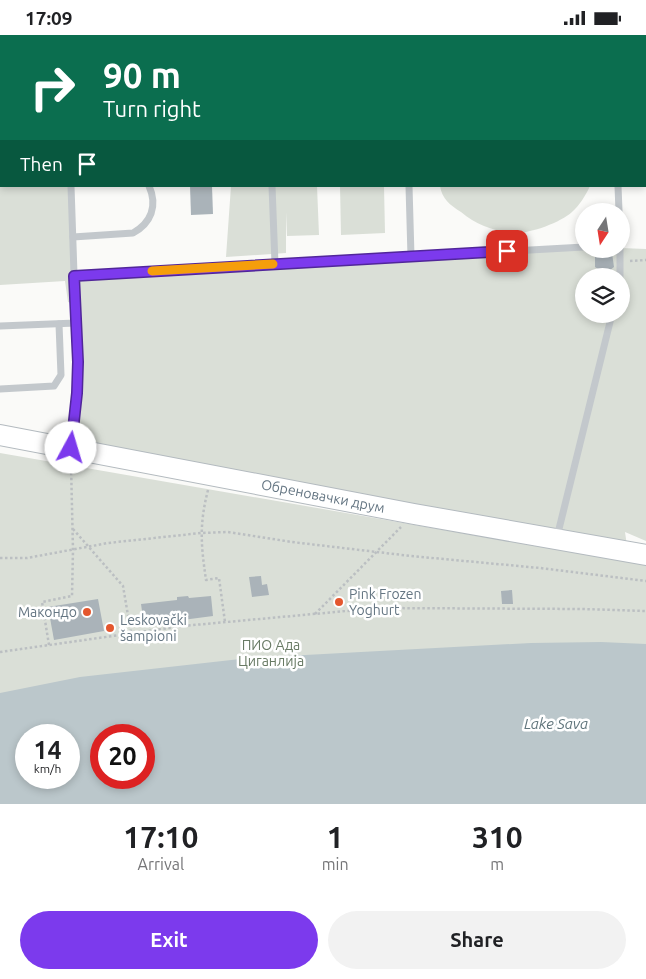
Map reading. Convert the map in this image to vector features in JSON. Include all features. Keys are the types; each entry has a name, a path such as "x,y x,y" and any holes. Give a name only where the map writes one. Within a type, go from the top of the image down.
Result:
{"street":[{"name":"Обреновачки друм","path":"0,435 414,514 646,555"}],"lane":[{"path":"71,187 77,393 71,448"},
{"path":"73,237 132,233 141,229 152,214 154,205 149,187"},
{"path":"272,187 275,264"},
{"path":"409,187 412,256"},
{"path":"618,187 619,203"},
{"path":"74,276 575,247"},
{"path":"621,258 621,268"},
{"path":"0,326 76,323"},
{"path":"557,540 610,323"},
{"path":"0,389 54,386 61,375 59,324"}],"path":[{"path":"621,261 646,260"},
{"path":"49,645 42,602 72,597 71,448"},
{"path":"211,475 202,513 201,533 206,580 219,578 225,622"},
{"path":"314,614 414,514"},
{"path":"72,528 123,586 131,633"},
{"path":"0,558 27,558 108,543 228,532 292,542 646,581"},
{"path":"0,652 131,633 225,622 379,608 646,611"}],"green space":[{"path":"0,187 71,187 74,275 575,249 575,258 630,258 630,248 646,249 646,541 625,532 628,553 71,448 77,393 75,304 68,302 65,281 0,285"},
{"path":"231,187 317,187 319,235 287,236 286,212 286,253 226,257"},
{"path":"340,187 384,187 385,233 341,235"},
{"path":"440,187 589,187 581,203 575,203 575,210 567,216 543,227 517,233 484,226 472,220 447,201"},
{"name":"ПИО Ада Циганлија","path":"0,453 646,565 646,804 0,804"}],"water":[{"name":"Lake Sava","path":"601,642 646,644 646,804 0,804 0,693 80,677 249,658 531,643"}],"building":[{"path":"190,187 212,187 213,214 191,215"},
{"path":"595,258 613,258 613,268 595,267"},
{"path":"261,576 262,585 267,584 269,595 252,597 249,577"},
{"path":"512,590 513,604 502,604 501,591"},
{"path":"188,596 189,598 211,596 213,616 144,625 141,604 177,600 177,597"},
{"path":"98,599 104,631 54,640 48,607"}],"slow traffic":[{"path":"152,271 273,264"}],"place":[{"name":"Pink Frozen Yoghurt","path":"339,602"},
{"name":"Макондо","path":"87,612"},
{"name":"Leskovački šampioni","path":"110,628"}],"route":[{"path":"71,448 77,393 78,362 74,276 507,251"}]}
